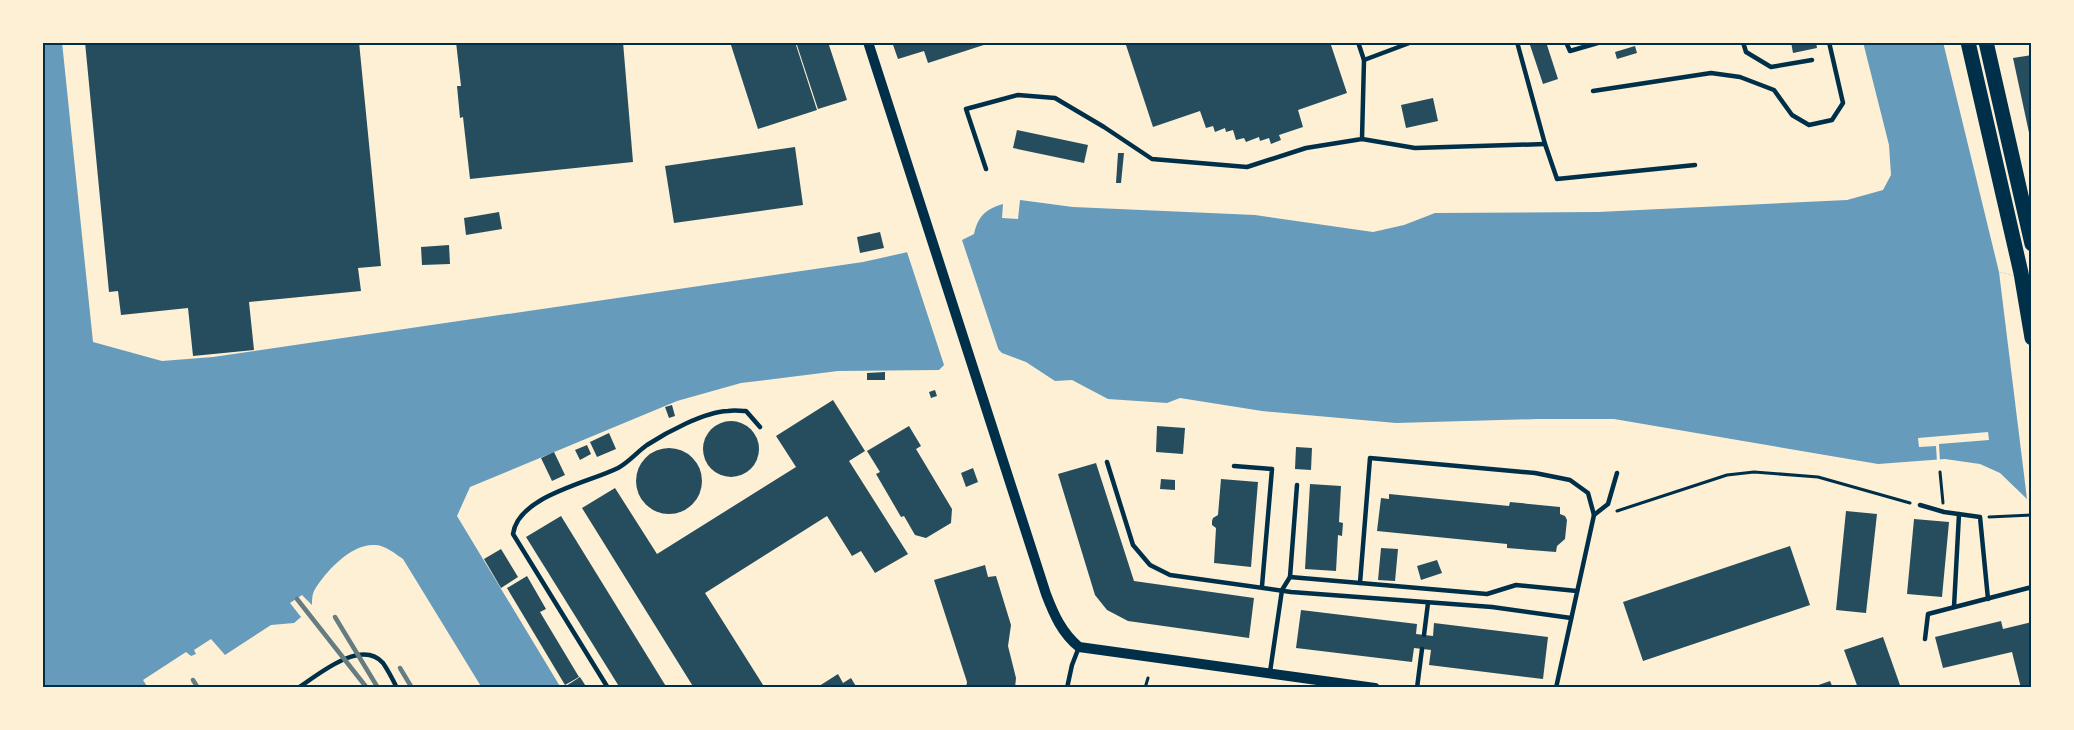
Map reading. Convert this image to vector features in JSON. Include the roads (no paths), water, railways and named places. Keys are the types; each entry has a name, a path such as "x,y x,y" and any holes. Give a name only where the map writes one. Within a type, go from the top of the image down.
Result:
{"main road":[{"path":"1968,42 2021,273 2032,338"},
{"path":"1986,42 2032,244"}],"street":[{"path":"868,42 1053,612 1068,638 1079,647 1376,688"}],"lane":[{"path":"1358,42 1364,60 1362,139"},
{"path":"1364,60 1412,42"},
{"path":"1516,42 1557,179 1695,165"},
{"path":"1566,42 1570,51 1601,42"},
{"path":"1743,42 1746,52 1772,67 1812,60"},
{"path":"1593,91 1711,73 1740,77 1774,90 1792,115 1809,125 1832,120 1843,103 1829,42"},
{"path":"986,169 966,109 1018,94 1055,98 1152,159 1247,167 1306,148 1362,139 1415,148 1545,144"},
{"path":"608,688 513,534 514,522 527,510 554,494 619,467 647,445 700,418 727,411 746,411 760,427"},
{"path":"1360,583 1370,458 1535,473 1570,480 1588,493 1594,515 1556,688"},
{"path":"1107,462 1133,545 1150,565 1170,575 1282,590 1492,607 1571,618"},
{"path":"1234,466 1272,469 1262,586"},
{"path":"1594,515 1608,504 1617,473"},
{"path":"1269,674 1282,590 1290,577 1297,485"},
{"path":"1920,505 1944,513 1980,517 1988,599"},
{"path":"1954,608 1959,514"},
{"path":"1290,577 1487,594 1516,585 1577,591"},
{"path":"1925,639 1928,614 2032,587"},
{"path":"1424,635 1428,603"},
{"path":"1067,688 1079,647"},
{"path":"1417,688 1422,650"},
{"path":"298,688 345,659 358,655 370,655 382,662 397,688"}],"water":[{"path":"42,42 62,42 93,342 162,361 213,357 863,262 962,240 974,234 980,218 987,211 1003,204 1002,218 1018,219 1020,200 1073,207 1255,215 1373,232 1404,225 1435,213 1598,212 1847,200 1883,190 1891,175 1889,145 1863,42 1943,42 1999,272 2032,280 2032,500 2027,499 2000,473 1980,464 1945,459 1878,464 1614,419 1396,423 1262,411 1180,398 1167,403 1108,399 1072,380 1055,381 1026,362 1002,353 998,349 944,365 939,370 838,371 741,383 677,401 470,487 457,516 561,688 482,688 403,559 385,547 373,545 356,550 331,568 314,591 312,605 302,595 290,603 301,617 294,623 271,625 225,655 211,639 194,650 196,654 191,656 186,652 143,680 148,688 42,688"}],"railway":[{"path":"297,599 367,688"},
{"path":"335,617 378,688"},
{"path":"400,668 412,688"},
{"path":"193,680 198,688"}]}
